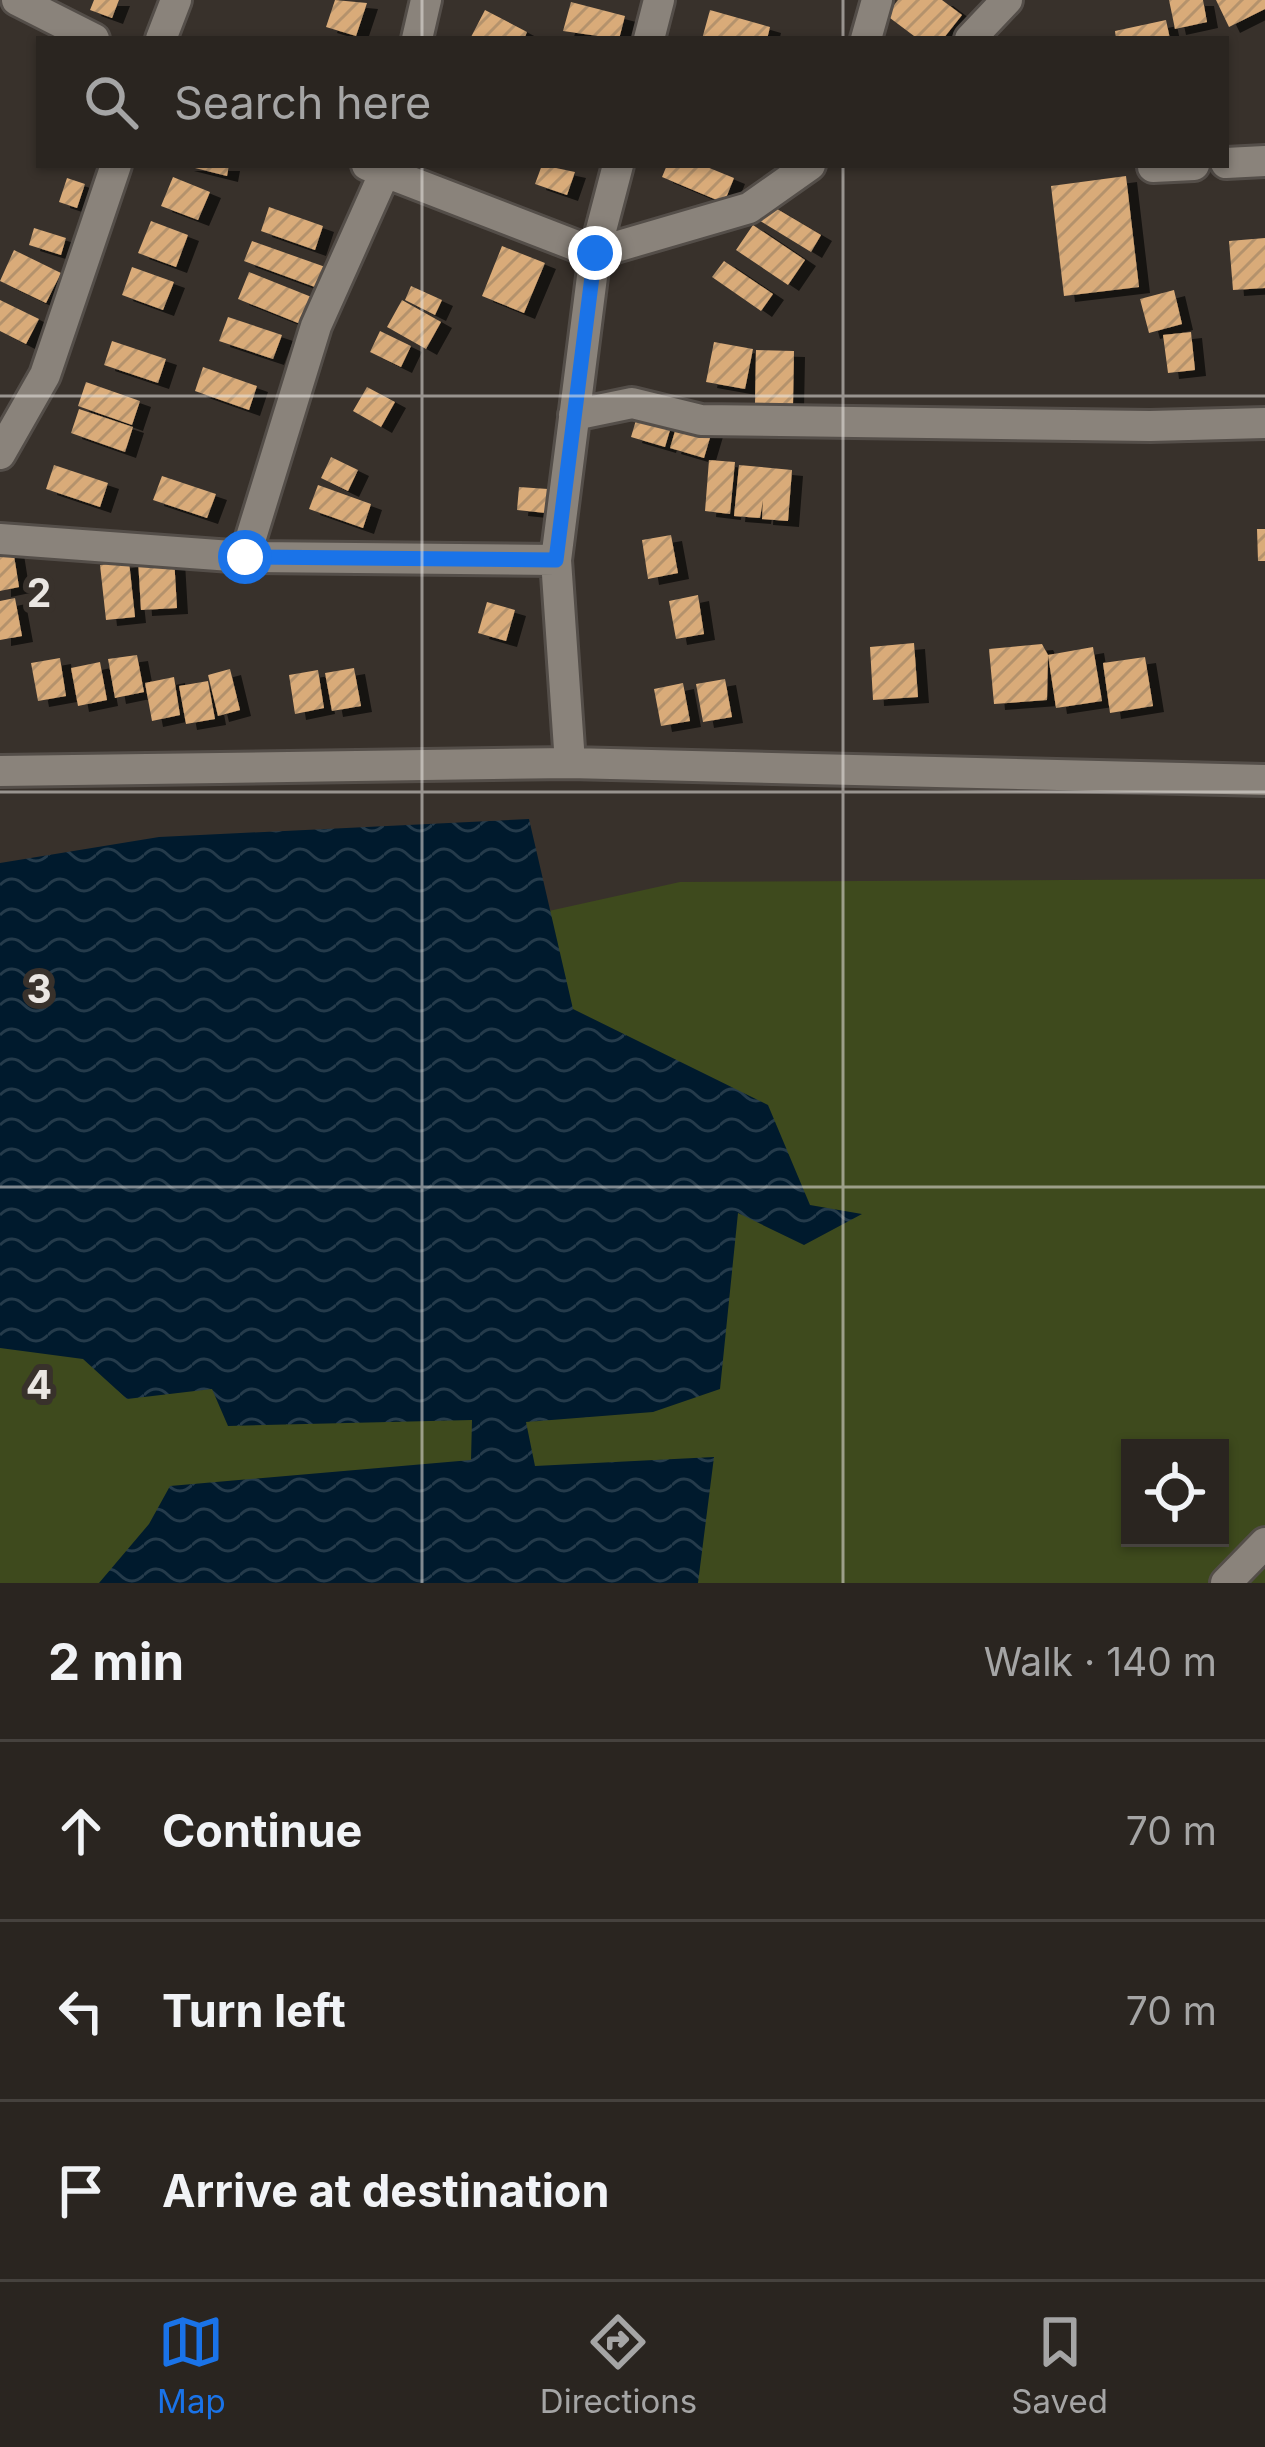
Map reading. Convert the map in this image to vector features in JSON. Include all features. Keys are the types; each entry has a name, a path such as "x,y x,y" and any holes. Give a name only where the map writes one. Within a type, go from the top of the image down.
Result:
{"street":[{"path":"17,0 88,36"},
{"path":"161,36 176,0"},
{"path":"418,36 426,0"},
{"path":"650,36 659,0"},
{"path":"867,36 878,0"},
{"path":"973,36 1007,0"},
{"path":"1229,164 1265,161"},
{"path":"0,454 45,375 115,168"},
{"path":"245,557 316,326 380,168 595,253 749,208 806,168"},
{"path":"570,763 556,560 595,253 616,168"},
{"path":"574,415 632,403 700,420 1265,423"},
{"path":"0,539 245,557 556,560"},
{"path":"0,771 570,763 1265,780"},
{"path":"1226,1583 1265,1543"}],"green space":[{"path":"1265,879 1265,1583 0,1583 0,1032 680,882"}],"water":[{"path":"529,819 573,1009 768,1105 810,1205 862,1214 804,1245 738,1213 720,1389 653,1412 526,1422 535,1466 714,1457 698,1583 99,1583 149,1524 170,1486 471,1460 472,1420 228,1426 212,1389 127,1399 83,1359 0,1348 0,863 159,837"}],"building":[{"path":"94,0 119,0 112,18 90,10"},
{"path":"335,0 367,3 356,36 326,27"},
{"path":"898,0 942,0 962,15 945,36 914,36 886,15"},
{"path":"1169,0 1203,0 1207,22 1175,29"},
{"path":"1216,0 1265,0 1265,9 1229,27"},
{"path":"571,2 625,16 620,36 563,31"},
{"path":"485,10 527,32 525,36 472,36"},
{"path":"710,10 770,27 768,36 703,36"},
{"path":"1166,20 1169,36 1116,36 1115,31"},
{"path":"195,168 228,168 227,176"},
{"path":"541,168 575,172 567,195 535,184"},
{"path":"666,168 709,168 734,178 724,203 662,177"},
{"path":"1126,176 1139,287 1064,296 1051,186"},
{"path":"173,177 210,192 198,220 161,206"},
{"path":"67,178 85,184 77,208 59,202"},
{"path":"767,203 821,235 811,252 757,219"},
{"path":"269,207 323,226 315,250 261,231"},
{"path":"151,221 188,235 176,267 138,253"},
{"path":"753,225 805,260 788,285 736,250"},
{"path":"34,228 66,238 61,255 29,245"},
{"path":"1265,238 1265,288 1233,290 1229,241"},
{"path":"252,241 331,269 323,290 244,261"},
{"path":"502,246 545,263 524,313 482,296"},
{"path":"14,250 61,273 46,303 0,281"},
{"path":"724,261 773,294 761,311 712,277"},
{"path":"132,267 174,282 163,310 122,295"},
{"path":"249,272 314,298 303,325 238,299"},
{"path":"411,286 442,300 435,315 405,300"},
{"path":"1174,290 1182,324 1149,333 1140,299"},
{"path":"0,300 39,319 26,344 0,331"},
{"path":"402,300 441,322 426,349 387,327"},
{"path":"228,317 282,335 273,359 219,341"},
{"path":"380,331 411,346 401,367 370,352"},
{"path":"1191,332 1195,370 1168,373 1163,335"},
{"path":"112,341 166,359 158,383 104,365"},
{"path":"714,342 753,349 745,389 706,382"},
{"path":"756,350 794,351 793,404 755,404"},
{"path":"203,367 257,386 249,410 195,391"},
{"path":"86,382 140,401 132,425 78,406"},
{"path":"367,387 395,402 381,427 353,411"},
{"path":"79,409 133,427 125,452 71,433"},
{"path":"639,410 673,420 665,447 631,437"},
{"path":"678,421 712,431 704,458 670,448"},
{"path":"331,457 358,470 348,491 321,478"},
{"path":"709,460 735,462 730,514 705,511"},
{"path":"54,465 108,483 100,507 46,489"},
{"path":"739,465 792,470 788,521 762,519 763,500 760,518 734,516"},
{"path":"162,476 216,494 207,518 153,500"},
{"path":"318,485 371,504 363,528 309,509"},
{"path":"519,487 548,489 546,513 517,510"},
{"path":"1257,529 1265,529 1265,561 1258,561"},
{"path":"671,535 678,573 648,579 642,540"},
{"path":"13,549 19,587 0,591 0,552"},
{"path":"174,557 177,608 141,610 138,559"},
{"path":"129,561 135,617 106,620 100,565"},
{"path":"698,595 704,634 676,639 669,601"},
{"path":"15,598 22,636 0,640 0,601"},
{"path":"487,602 515,610 506,641 478,633"},
{"path":"914,643 918,697 873,700 870,647"},
{"path":"1042,644 1048,655 1047,700 994,704 989,649"},
{"path":"1093,647 1102,701 1056,708 1048,655"},
{"path":"137,655 144,692 115,698 108,659"},
{"path":"1145,657 1153,706 1110,713 1103,663"},
{"path":"60,658 66,696 38,701 31,663"},
{"path":"100,662 107,700 78,706 71,668"},
{"path":"354,668 361,706 332,711 325,673"},
{"path":"230,669 240,710 218,716 208,675"},
{"path":"318,670 324,708 295,714 289,675"},
{"path":"174,677 180,715 152,721 145,683"},
{"path":"725,679 732,717 703,722 696,684"},
{"path":"208,681 215,719 186,724 179,686"},
{"path":"683,683 690,721 661,726 654,689"}],"route":[{"path":"245,557 556,560 595,253"}]}
